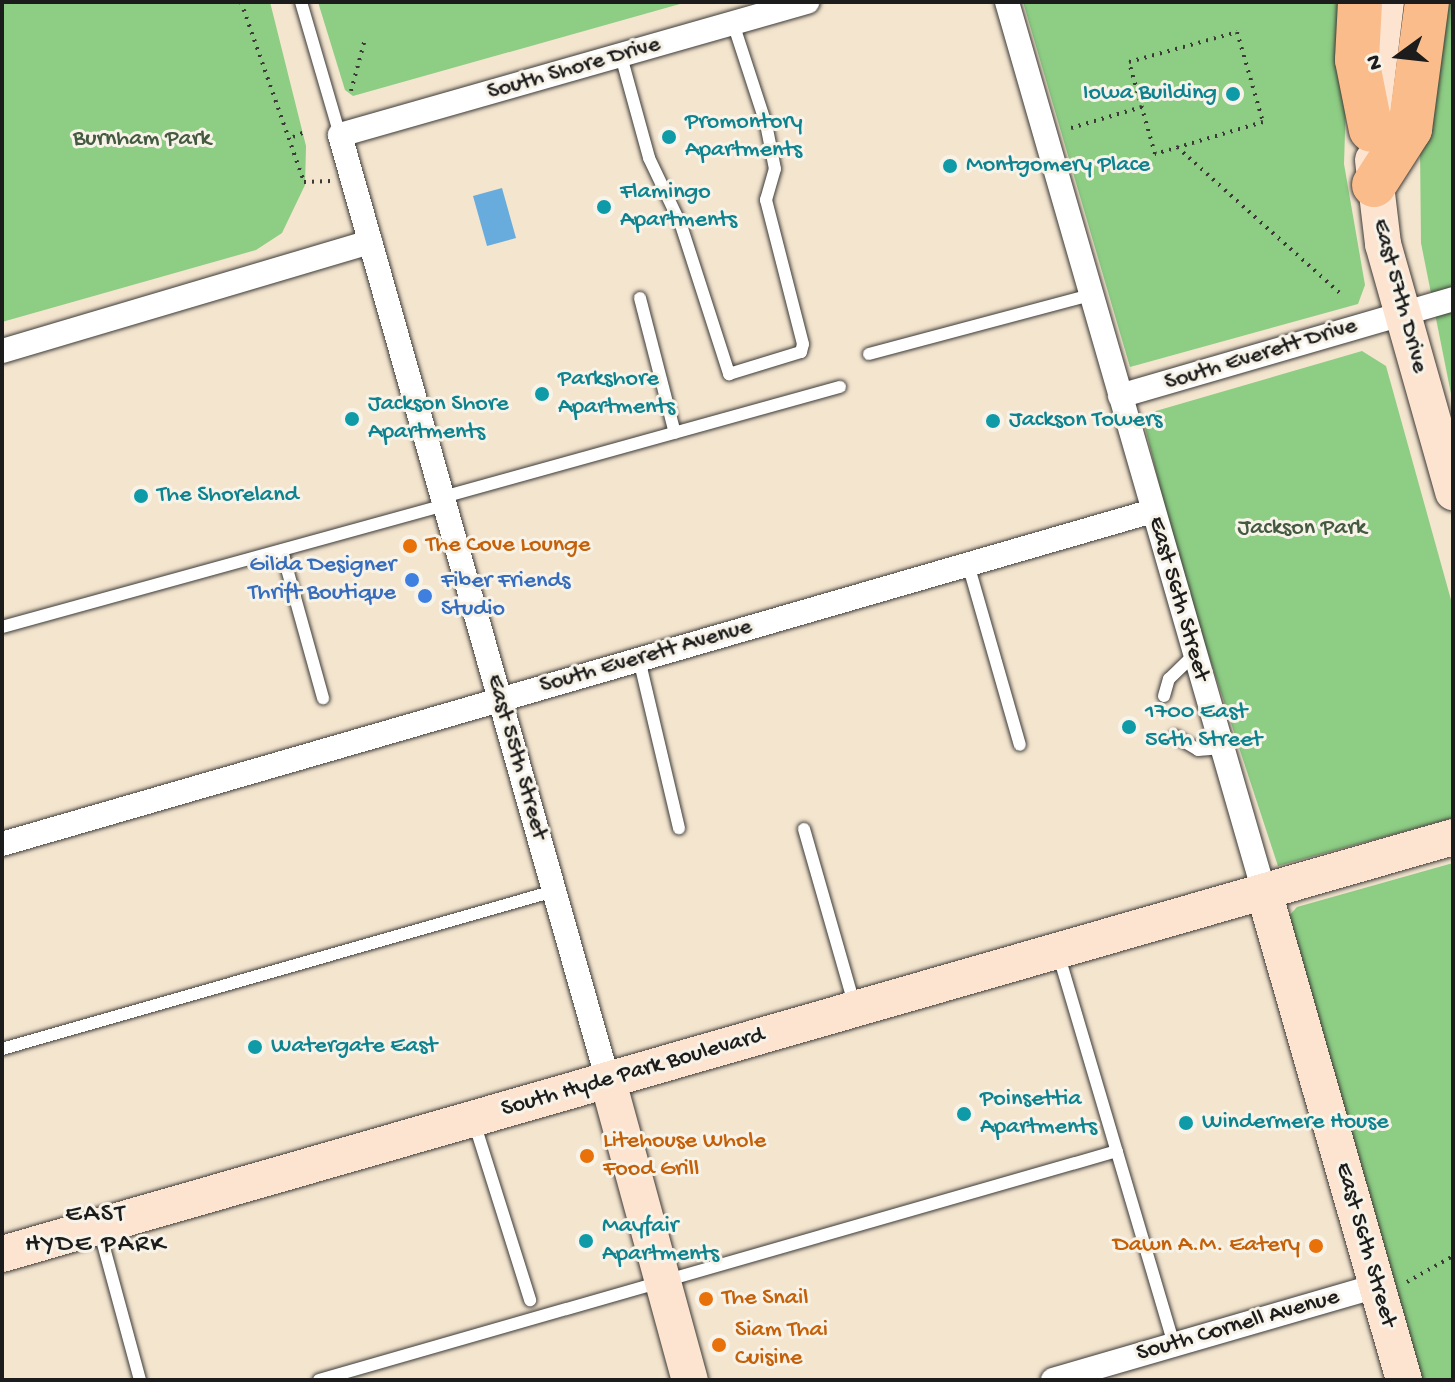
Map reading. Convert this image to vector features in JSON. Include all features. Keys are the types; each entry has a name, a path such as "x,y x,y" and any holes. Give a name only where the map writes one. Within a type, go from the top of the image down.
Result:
{"highway":[{"path":"1360,2 1357,60 1371,130"},
{"path":"1374,185 1410,129 1427,2"}],"main road":[{"name":"East 57th Drive","path":"1386,2 1371,130 1374,185 1402,313 1453,492"},
{"name":"South Hyde Park Boulevard","path":"2,1254 1453,837"},
{"name":"East 56th Street","path":"1264,892 1390,1284 1404,1380"},
{"name":"East 55th Street","path":"608,1081 690,1380"}],"street":[{"name":"South Shore Drive","path":"340,135 807,2"},
{"name":"East 56th Street","path":"1007,2 1264,892"},
{"name":"East 55th Street","path":"340,135 608,1081"},
{"path":"2,351 370,242"},
{"name":"South Everett Drive","path":"1120,396 1453,299"},
{"name":"South Everett Avenue","path":"2,844 1153,511"},
{"name":"South Cornell Avenue","path":"1065,1378 1390,1284"}],"lane":[{"path":"301,2 340,135"},
{"path":"621,56 632,97 729,374 801,352 800,328 766,200 775,169 766,124 733,23"},
{"path":"869,354 1090,295"},
{"path":"640,298 675,433"},
{"path":"2,627 282,551 840,387"},
{"path":"282,551 323,698"},
{"path":"968,564 1020,745"},
{"path":"1164,696 1169,679 1194,655"},
{"path":"639,659 679,828"},
{"path":"1175,736 1198,750 1222,748"},
{"path":"804,829 856,1010"},
{"path":"2,1049 554,891"},
{"path":"1058,952 1174,1345"},
{"path":"473,1119 530,1300"},
{"path":"319,1380 1117,1151"},
{"path":"99,1227 140,1380"}],"path":[{"path":"241,2 293,137 304,182"},
{"path":"1237,32 1263,122 1177,147 1155,154 1129,62 1237,32"},
{"path":"351,91 365,39"},
{"path":"1071,128 1142,107"},
{"path":"293,137 305,132"},
{"path":"1177,147 1342,295"},
{"path":"1390,1284 1453,1256"}],"green space":[{"name":"Burnham Park","path":"2,2 270,2 306,146 305,185 282,233 256,250 2,322"},
{"path":"318,2 687,2 353,96 345,90"},
{"path":"1023,2 1349,2 1344,164 1365,285 1358,304 1130,367"},
{"path":"1441,2 1453,2 1453,404 1421,243 1420,146"},
{"name":"Jackson Park","path":"1362,351 1386,366 1453,607 1453,818 1278,866 1180,568 1142,415"},
{"path":"1453,863 1453,1380 1419,1380 1288,917 1297,907"}],"water":[{"path":"502,188 516,238 487,246 473,196"}],"place":[{"name":"Iowa Building","path":"1233,94"},
{"name":"Promontory Apartments","path":"669,137"},
{"name":"Montgomery Place","path":"950,166"},
{"name":"Flamingo Apartments","path":"604,207"},
{"name":"Parkshore Apartments","path":"542,394"},
{"name":"Jackson Shore Apartments","path":"352,419"},
{"name":"Jackson Towers","path":"993,421"},
{"name":"The Shoreland","path":"141,496"},
{"name":"The Cove Lounge","path":"410,546"},
{"name":"Gilda Designer Thrift Boutique","path":"412,580"},
{"name":"Fiber Friends Studio","path":"425,596"},
{"name":"1700 East 56th Street","path":"1129,727"},
{"name":"Watergate East","path":"255,1047"},
{"name":"Poinsettia Apartments","path":"964,1114"},
{"name":"Windermere House","path":"1186,1123"},
{"name":"Litehouse Whole Food Grill","path":"587,1156"},
{"name":"Mayfair Apartments","path":"586,1241"},
{"name":"Dawn A.M. Eatery","path":"1316,1246"},
{"name":"The Snail","path":"706,1299"},
{"name":"Siam Thai Cuisine","path":"719,1345"}],"district":[{"name":"EAST HYDE PARK","path":"96,1231"}]}
